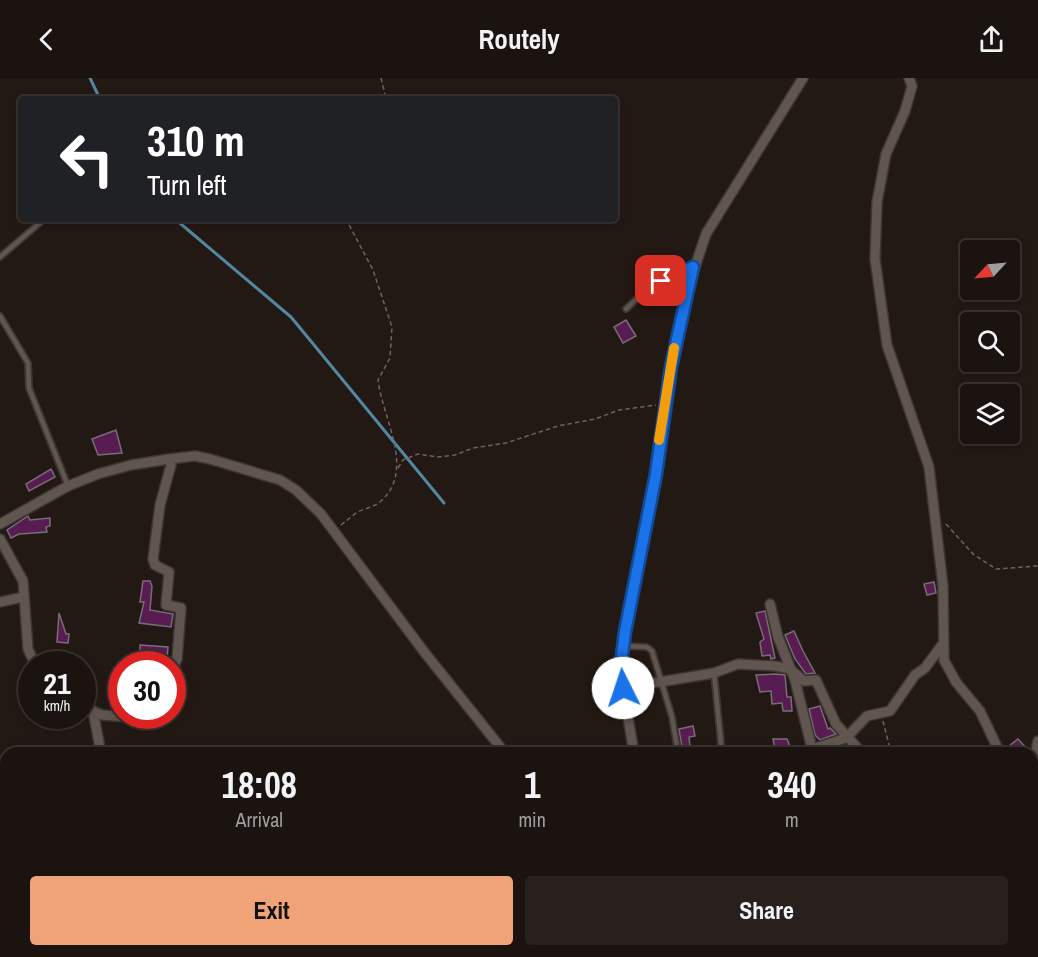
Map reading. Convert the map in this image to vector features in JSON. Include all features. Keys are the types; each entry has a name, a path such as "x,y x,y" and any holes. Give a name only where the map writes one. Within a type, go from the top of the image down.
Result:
{"street":[{"path":"633,747 620,671 623,646 656,474 665,400 693,267 706,234 803,78"},
{"path":"909,78 912,86 905,111 886,154 880,183 875,259 887,345 928,467 943,586 944,660 956,682 980,711 997,747"},
{"path":"0,524 68,486 131,465 169,459 195,456 280,480 313,506 334,531 425,654 499,747"},
{"path":"169,459 171,465 160,505 153,559 155,565 169,572 166,605 181,608 178,651"},
{"path":"0,539 21,574 29,637 28,651"},
{"path":"0,602 24,597"},
{"path":"770,604 795,680 811,747"},
{"path":"822,747 846,738 862,719 895,707 915,675 937,654 943,643"},
{"path":"623,688 714,673 738,664 790,669 804,681 816,680 836,723 856,747"},
{"path":"96,727 100,747"}],"lane":[{"path":"0,257 41,222"},
{"path":"626,309 647,289 693,267"},
{"path":"0,316 28,363 29,388 68,486"},
{"path":"623,646 647,647 652,651 672,717 677,747"},
{"path":"714,673 721,747"}],"path":[{"path":"381,78 385,96"},
{"path":"348,222 373,270 392,327 390,358 378,380 398,468"},
{"path":"334,531 357,512 373,507 382,500 390,490 398,468 404,460 418,454 437,457 460,454 473,448 506,443 558,426 595,419 619,410 654,405 665,400"},
{"path":"936,520 946,525 973,554 996,569 1038,566"},
{"path":"879,712 884,722 890,747"}],"building":[{"path":"626,320 636,336 623,343 614,327"},
{"path":"116,430 122,453 98,455 92,439"},
{"path":"51,469 55,477 29,491 26,484"},
{"path":"28,516 30,520 50,518 50,526 46,527 47,532 19,534 11,538 7,530"},
{"path":"143,581 150,581 152,586 150,610 173,614 171,627 139,623 144,602 140,602"},
{"path":"934,582 936,593 927,595 924,584"},
{"path":"765,611 775,658 771,659 770,655 762,656 760,642 764,639 756,613"},
{"path":"59,613 66,634 69,634 68,643 57,642"},
{"path":"794,631 815,673 806,674 795,659 785,635"},
{"path":"140,645 168,647 168,651 140,651"},
{"path":"756,675 785,675 787,697 791,697 792,711 783,711 782,703 772,704 771,691 760,692"},
{"path":"820,706 828,729 830,728 836,734 820,740 815,735 809,709"},
{"path":"693,726 695,736 689,737 690,746 682,747 679,729"},
{"path":"773,739 787,739 790,747 775,747"},
{"path":"1018,739 1025,747 1009,747"}],"waterway":[{"path":"90,78 99,96"},
{"path":"179,222 291,317 444,503"}],"slow traffic":[{"path":"659,440 674,348"}],"route":[{"path":"623,688 620,671 625,632 656,474 671,367 693,267 661,281"}]}
